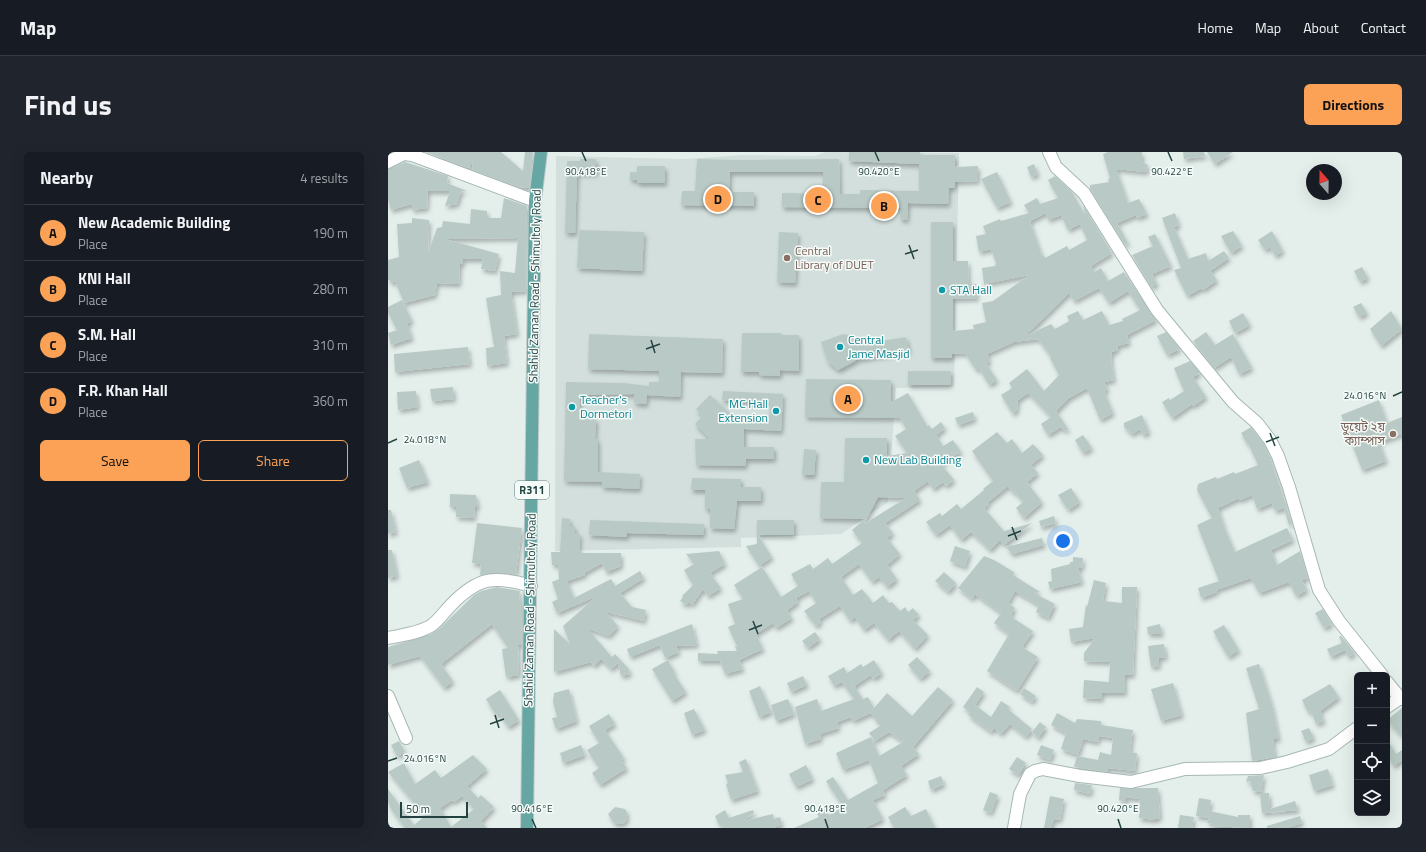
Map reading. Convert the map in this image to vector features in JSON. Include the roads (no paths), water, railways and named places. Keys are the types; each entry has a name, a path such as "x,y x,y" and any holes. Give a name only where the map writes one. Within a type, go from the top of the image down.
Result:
{"main road":[{"name":"Shahid Zaman Road - Shimultoly Road","path":"527,828 535,201 542,152"}],"street":[{"path":"1049,152 1056,167 1084,194 1157,310 1233,402 1257,423 1270,440 1278,456 1289,486 1319,590 1339,621 1380,672"},
{"path":"388,162 404,154 412,155 535,201"},
{"path":"388,638 432,625 464,592 480,582 494,579 510,580 530,586"},
{"path":"1390,685 1401,698 1390,705"},
{"path":"388,696 406,738"},
{"path":"1014,828 1020,794 1030,774 1035,771 1043,769 1080,776 1131,782 1185,769 1260,768 1287,762 1329,748 1354,730"}],"place":[{"name":"F.R. Khan Hall","path":"718,199"},
{"name":"S.M. Hall","path":"818,200"},
{"name":"KNI Hall","path":"884,206"},
{"name":"Central Library of DUET","path":"787,258"},
{"name":"STA Hall","path":"942,290"},
{"name":"Central Jame Masjid","path":"840,347"},
{"name":"New Academic Building","path":"848,399"},
{"name":"Teacher's Dormetori","path":"572,407"},
{"name":"MC Hall Extension","path":"776,411"},
{"name":"ডুয়েট ২য় ক্যাম্পাস","path":"1393,434"},
{"name":"New Lab Building","path":"866,460"}]}
